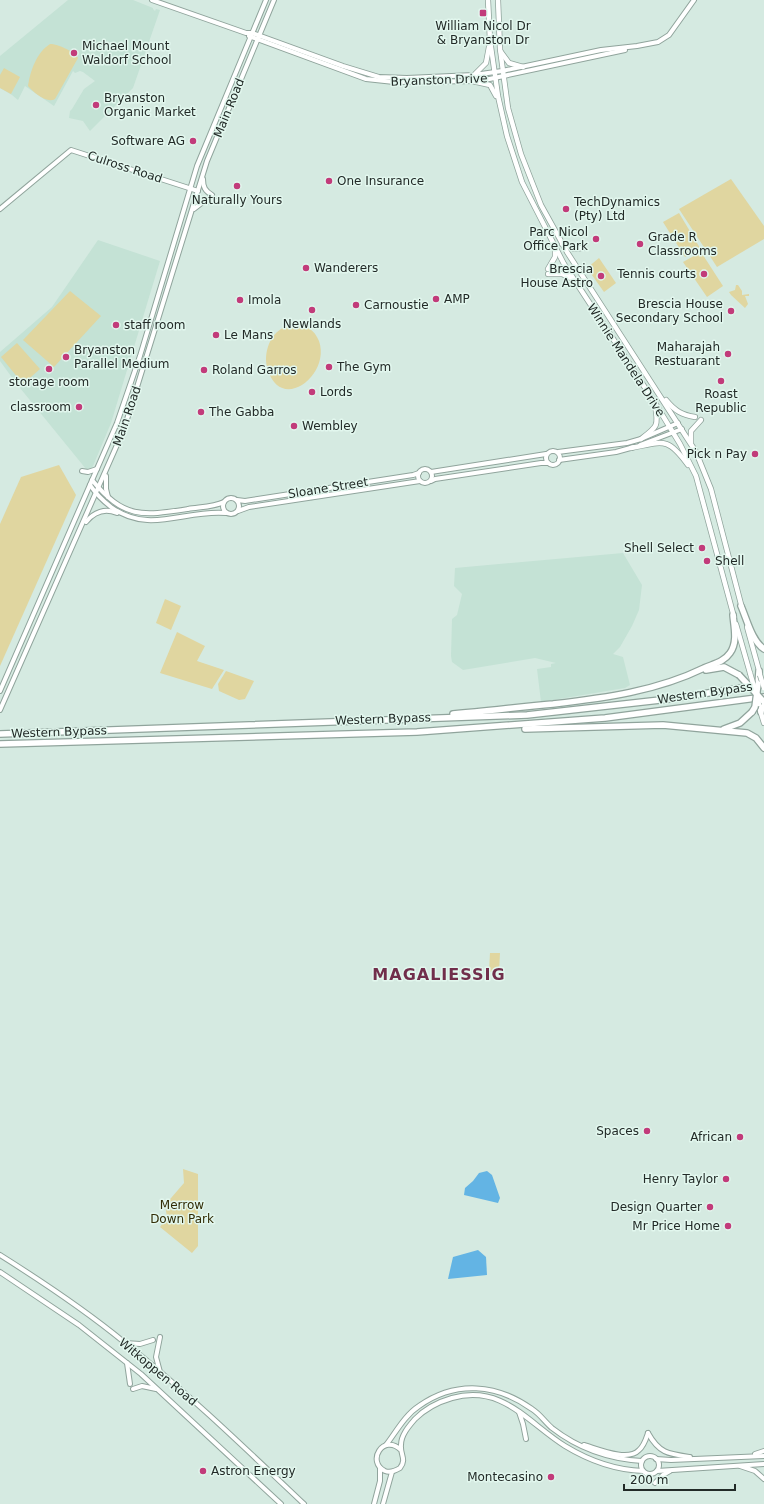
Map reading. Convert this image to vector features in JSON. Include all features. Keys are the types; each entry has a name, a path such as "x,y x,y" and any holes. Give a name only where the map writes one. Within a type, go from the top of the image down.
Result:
{"highway":[{"path":"741,606 755,638 764,649"},
{"path":"419,718 617,696 668,682 698,672 721,661 732,651 735,639 733,615"},
{"path":"698,672 724,667 739,675 757,694 764,699 761,712"},
{"path":"720,730 740,724 752,712 755,707 757,694 761,684 759,671"},
{"path":"750,673 764,689"},
{"name":"Western Bypass","path":"0,734 527,715 669,699 761,684"},
{"name":"Western Bypass","path":"0,744 417,732 605,718 764,699"},
{"path":"417,732 663,725 747,733 756,738 764,748"}],"main road":[{"path":"152,0 251,35"},
{"name":"Main Road","path":"0,691 117,423 202,152 266,0"},
{"name":"Main Road","path":"0,710 83,525 128,418 203,174 274,0"},
{"name":"Winnie Mandela Drive","path":"488,0 490,40 499,103 508,142 522,182 555,247 574,280 655,403 686,455 696,476 733,615 757,694 764,723"},
{"name":"Winnie Mandela Drive","path":"498,0 502,74 512,128 521,154 541,205 562,244 696,452 710,489 764,689"},
{"name":"Bryanston Drive","path":"251,35 371,80 394,82 472,81 591,58 658,42 673,31 694,0"},
{"path":"263,26 264,32 269,39"},
{"path":"236,30 246,38 246,49"},
{"name":"Bryanston Drive","path":"258,38 269,39 343,66 379,77 407,78 474,75 494,76"},
{"path":"474,75 486,63 490,40"},
{"name":"Bryanston Drive","path":"502,74 523,67 601,50 637,46"},
{"path":"500,49 509,63 523,67"},
{"path":"472,81 490,85 499,103"},
{"name":"Culross Road","path":"0,209 71,150 190,188 197,193"},
{"path":"203,174 204,188 212,195"},
{"name":"Culross Road","path":"180,185 189,193 197,193"},
{"path":"191,213 196,206 203,202 216,201"},
{"path":"562,244 574,249 583,248"},
{"path":"555,247 554,258 548,271 562,274 574,280"},
{"path":"654,387 678,413 695,417"},
{"path":"641,439 651,431 657,423 658,419 655,403"},
{"path":"691,444 692,430 700,420"},
{"path":"678,423 641,439 614,445 558,452 552,450 546,454 431,472 424,469 419,472 418,477 420,482 427,483 435,479 533,464 548,463 554,465 559,460 660,442 669,444 682,456 696,476"},
{"path":"631,448 682,429"},
{"path":"558,452 560,456 559,460"},
{"path":"546,454 545,459 548,463"},
{"path":"82,471 90,472 98,468"},
{"path":"106,472 106,489 109,499"},
{"name":"Sloane Street","path":"237,500 252,500 413,475 419,472"},
{"path":"431,472 431,481"},
{"path":"83,525 93,515 104,511 114,512 132,518 153,521 214,512 232,515 238,511 240,506 237,500 230,498 224,502 214,505 154,514 132,511 121,507 109,499 91,482"},
{"path":"91,482 96,494 115,509 132,518"},
{"name":"Sloane Street","path":"238,511 273,503 420,482"},
{"path":"285,494 291,496 310,494 312,497"},
{"path":"262,498 270,500 273,503"},
{"path":"252,500 256,506"},
{"path":"224,502 223,506 226,513"},
{"name":"Witkoppen Road","path":"0,1255 63,1297 124,1342 160,1372 304,1504"},
{"name":"Witkoppen Road","path":"0,1272 79,1325 159,1389 281,1504"},
{"path":"160,1337 156,1357 160,1372"},
{"path":"124,1342 140,1344 153,1340"},
{"path":"127,1363 130,1384"},
{"path":"133,1389 143,1386 159,1389"},
{"path":"386,1446 406,1419 418,1406 444,1393 474,1388 493,1390 522,1402 533,1409 559,1433 589,1450 610,1457 642,1461 648,1456 656,1459 764,1456"},
{"path":"380,1468 392,1472 397,1470 402,1465 404,1458 401,1450 401,1440 404,1433 416,1418 433,1406 446,1400 469,1396 491,1398 511,1406 565,1446 605,1464 627,1469 643,1470 650,1474 657,1471 764,1464"},
{"path":"519,1412 526,1439"},
{"path":"577,1443 608,1452 629,1456 639,1451 648,1433 656,1446 661,1450 668,1453 701,1458"},
{"path":"374,1504 380,1481 380,1468 376,1457 380,1449 386,1446 394,1445 401,1450"},
{"path":"743,1456 764,1451"},
{"path":"656,1459 659,1466 657,1471"},
{"path":"642,1461 641,1465 643,1470"},
{"path":"736,1465 755,1471 764,1479"},
{"path":"655,1483 663,1475 680,1469"},
{"path":"383,1504 392,1472"}],"shaded area":[{"name":"Michael Mount Waldorf School","path":"68,0 133,0 153,8 155,11 156,9 160,10 133,88 90,131 83,121 69,118 70,111 84,89 95,81 83,72 80,71 75,73 73,71 54,106 25,86 18,100 0,88 0,56"},
{"name":"Bryanston Parallel Medium","path":"98,240 160,261 111,423 93,466 90,470 86,471 86,469 0,361 0,352 52,307"},
{"path":"623,553 642,585 639,610 620,647 613,654 623,657 630,685 625,688 541,702 537,669 551,667 551,664 556,663 535,658 463,670 452,662 452,619 457,615 462,594 454,586 455,568"}],"green space":[{"path":"50,44 66,49 78,58 55,99 48,100 40,97 28,86 30,74 35,62 45,47"},
{"path":"4,68 20,77 11,94 0,88 0,75"},
{"path":"731,179 764,226 764,239 717,267 679,209"},
{"path":"679,213 700,248 685,257 663,222"},
{"name":"Tennis courts","path":"701,252 723,286 707,297 683,262"},
{"name":"Brescia House Astro","path":"599,258 616,283 604,292 587,268"},
{"path":"736,285 738,285 742,291 742,295 749,294 749,296 745,296 748,304 745,308 729,292 735,290"},
{"path":"70,291 101,316 54,367 23,340"},
{"path":"295,324 307,327 315,334 319,341 321,354 318,366 312,376 303,384 293,389 283,388 274,382 268,370 266,353 270,342 277,333 284,327"},
{"path":"17,343 40,369 23,384 1,357"},
{"path":"59,465 76,495 0,666 0,524 21,477"},
{"path":"165,599 181,606 171,630 156,623"},
{"path":"177,632 205,646 197,661 224,670 212,689 160,673"},
{"path":"226,671 254,681 245,699 239,700 219,691 218,684"},
{"path":"490,953 500,953 499,972 489,972"},
{"name":"Merrow Down Park","path":"183,1169 198,1174 198,1246 192,1253 160,1227 167,1217 165,1205 184,1183"}],"water":[{"path":"487,1171 492,1175 500,1198 498,1203 464,1195 465,1188 479,1173"},
{"path":"478,1250 486,1257 487,1275 448,1279 453,1257"}],"place":[{"name":"William Nicol Dr & Bryanston Dr","path":"483,13"},
{"name":"Michael Mount Waldorf School","path":"74,53"},
{"name":"Bryanston Organic Market","path":"96,105"},
{"name":"Software AG","path":"193,141"},
{"name":"One Insurance","path":"329,181"},
{"name":"Naturally Yours","path":"237,186"},
{"name":"TechDynamics (Pty) Ltd","path":"566,209"},
{"name":"Parc Nicol Office Park","path":"596,239"},
{"name":"Grade R Classrooms","path":"640,244"},
{"name":"Wanderers","path":"306,268"},
{"name":"Tennis courts","path":"704,274"},
{"name":"Brescia House Astro","path":"601,276"},
{"name":"AMP","path":"436,299"},
{"name":"Imola","path":"240,300"},
{"name":"Carnoustie","path":"356,305"},
{"name":"Newlands","path":"312,310"},
{"name":"Brescia House Secondary School","path":"731,311"},
{"name":"staff room","path":"116,325"},
{"name":"Le Mans","path":"216,335"},
{"name":"Maharajah Restuarant","path":"728,354"},
{"name":"Bryanston Parallel Medium","path":"66,357"},
{"name":"The Gym","path":"329,367"},
{"name":"storage room","path":"49,369"},
{"name":"Roland Garros","path":"204,370"},
{"name":"Roast Republic","path":"721,381"},
{"name":"Lords","path":"312,392"},
{"name":"classroom","path":"79,407"},
{"name":"The Gabba","path":"201,412"},
{"name":"Wembley","path":"294,426"},
{"name":"Pick n Pay","path":"755,454"},
{"name":"Shell Select","path":"702,548"},
{"name":"Shell","path":"707,561"},
{"name":"Spaces","path":"647,1131"},
{"name":"African","path":"740,1137"},
{"name":"Henry Taylor","path":"726,1179"},
{"name":"Design Quarter","path":"710,1207"},
{"name":"Mr Price Home","path":"728,1226"},
{"name":"Astron Energy","path":"203,1471"},
{"name":"Montecasino","path":"551,1477"}],"district":[{"name":"MAGALIESSIG","path":"439,974"}]}
